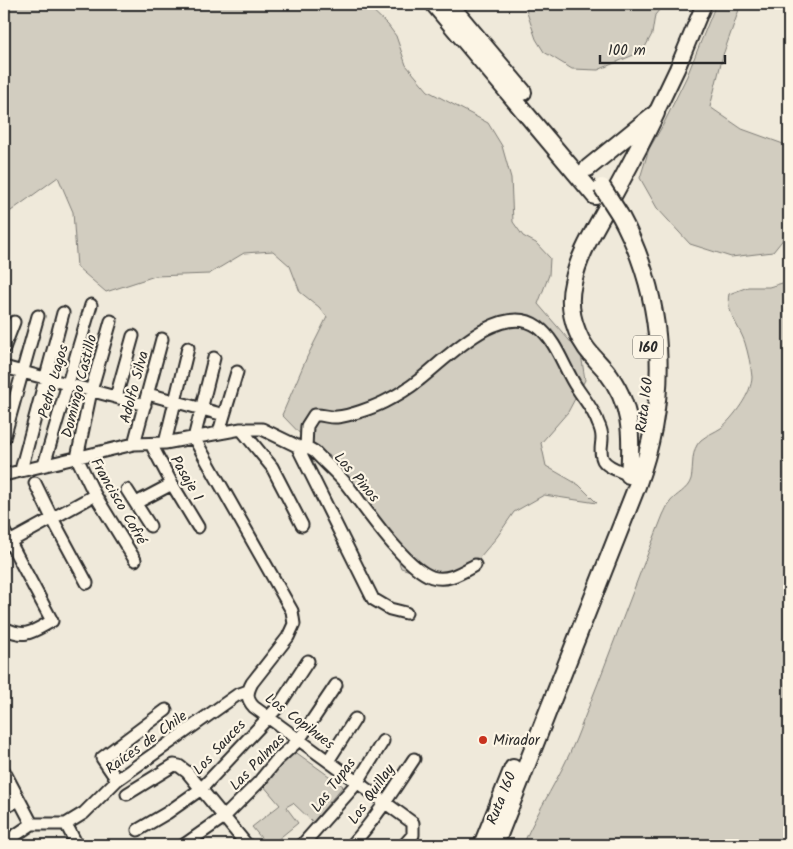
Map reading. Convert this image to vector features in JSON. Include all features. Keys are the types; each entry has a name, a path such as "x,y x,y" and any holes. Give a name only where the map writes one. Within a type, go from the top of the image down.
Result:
{"highway":[{"name":"Ruta 160","path":"434,4 598,192 632,241 643,269 655,315 659,354 659,381 653,432 639,481 495,845"},
{"name":"Ruta 160","path":"449,4 588,168 598,192"},
{"path":"588,168 656,113"},
{"path":"629,475 631,430 626,407 611,378 581,340 572,314 571,293 575,272 589,240 656,113"},
{"name":"Ruta 160","path":"482,845 638,448 645,412 648,352 644,316 638,289 616,220"}],"main road":[{"path":"656,113 678,69 704,4"}],"street":[{"name":"Pedro Lagos","path":"44,465 91,305"},
{"path":"21,470 63,313"},
{"path":"4,438 38,316"},
{"path":"406,613 390,610 373,599 301,447 307,426 314,415 320,414 336,417 382,403 417,382 484,330 500,323 520,320 536,326 551,341 576,386 598,420 602,437 601,454 604,461 615,469 629,475"},
{"name":"Domingo Castillo","path":"77,458 91,390 111,321"},
{"path":"4,348 14,322"},
{"path":"116,397 133,336"},
{"name":"Adolfo Silva","path":"134,444 162,339"},
{"path":"165,443 188,348"},
{"path":"194,438 214,358"},
{"path":"4,367 144,405"},
{"path":"219,432 237,372"},
{"path":"148,394 224,415"},
{"path":"241,429 272,467 302,525"},
{"name":"Los Pinos","path":"4,475 134,444 165,443 219,432 262,429 315,452 345,483 405,559 420,571 433,578 445,578 455,576 475,565"},
{"name":"Los Copihues","path":"194,438 292,611 294,624 288,637 252,682 248,691 250,703 413,824 413,835 404,845"},
{"name":"Pasaje 1","path":"150,444 198,526"},
{"name":"Francisco Cofré","path":"77,458 95,495 135,560"},
{"path":"35,483 87,583"},
{"path":"136,504 172,484"},
{"path":"127,490 150,526"},
{"path":"7,544 95,495"},
{"path":"4,531 7,544 52,621 30,634 17,634 4,628"},
{"name":"Los Sauces","path":"247,845 201,789 278,707 308,662"},
{"name":"Las Palmas","path":"184,845 224,817 299,740 336,685"},
{"name":"Raíces de Chile","path":"66,824 84,813 116,780 237,694 248,691"},
{"path":"116,780 102,758 166,710"},
{"path":"328,761 355,719"},
{"name":"Las Tupas","path":"302,845 357,783 384,740"},
{"name":"Los Quillay","path":"352,845 385,804 414,759"},
{"path":"127,794 174,764 187,772 201,789 167,813 138,830"},
{"path":"4,771 32,824"},
{"path":"4,808 18,800"},
{"path":"4,843 32,824 66,824 77,845"}],"shaded area":[{"path":"4,4 366,4 388,25 396,36 406,65 428,91 488,123 502,146 511,178 513,222 523,236 536,243 550,258 549,275 538,304 581,354 585,380 568,412 541,443 546,466 579,485 597,503 544,495 514,512 497,537 463,577 430,577 401,568 394,549 368,503 352,482 332,457 311,445 282,415 327,317 319,307 300,292 290,266 273,251 244,253 209,274 155,276 106,292 77,267 73,212 58,177 4,216"},
{"path":"524,4 664,4 655,15 652,34 643,51 598,70 572,69 544,52 536,39"},
{"path":"716,4 741,4 723,55 710,107 742,129 786,145 789,167 789,232 773,252 731,257 690,244 657,208 640,178 649,149 687,76"},
{"path":"789,281 789,845 523,845 576,739 663,515 670,502 685,489 691,479 695,449 701,440 721,428 731,418 749,390 752,377 749,360 743,337 729,307 729,294 748,287 769,287"},
{"path":"294,751 343,786 313,822 293,803 286,807 298,823 271,845 267,845 252,827 280,805 263,785"}],"place":[{"name":"Mirador","path":"483,740"}]}
